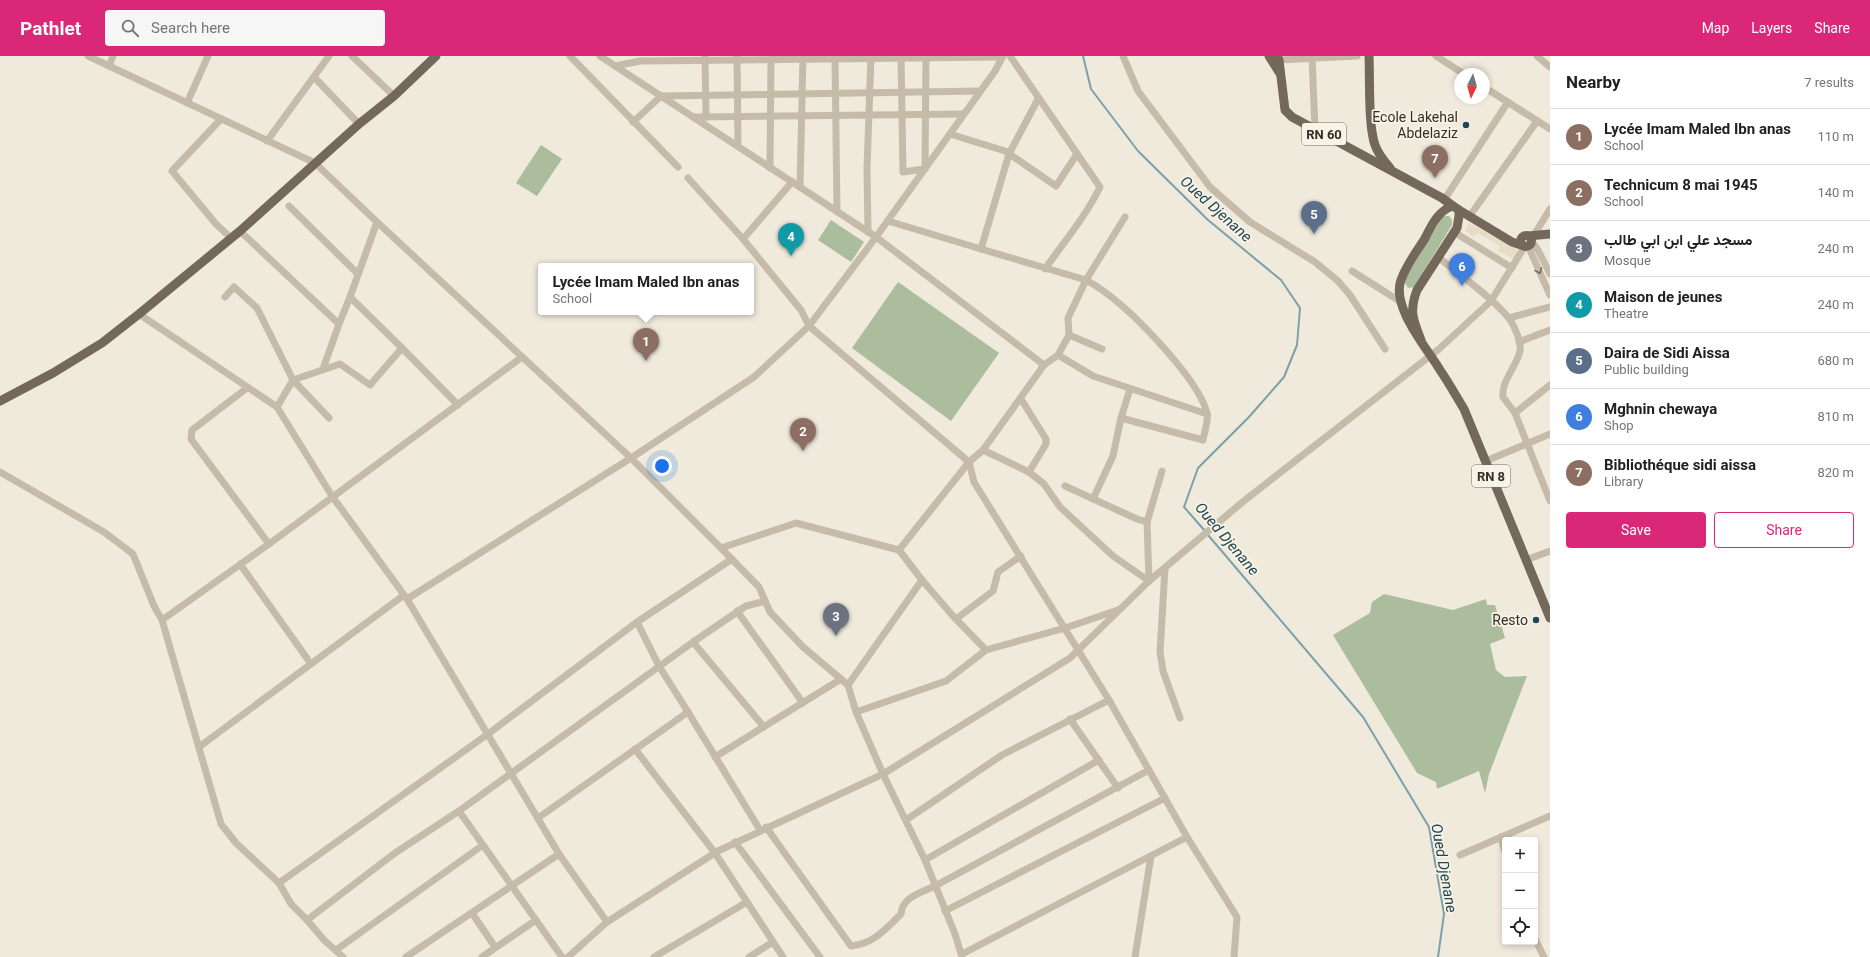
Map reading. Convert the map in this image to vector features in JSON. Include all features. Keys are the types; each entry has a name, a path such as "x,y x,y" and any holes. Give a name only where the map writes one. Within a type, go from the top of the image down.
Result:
{"main road":[{"path":"2,398 53,373 102,343 139,314 240,231 359,124 394,96 436,56"},
{"name":"RN 60","path":"1269,56 1282,77 1285,110 1292,117 1394,172"},
{"path":"1369,56 1372,131 1374,144 1378,153 1394,172 1444,200 1469,217 1506,237 1512,242 1533,240"},
{"path":"1278,57 1282,77"},
{"path":"1430,192 1436,200 1439,209 1438,216"},
{"path":"1456,208 1446,208 1438,216 1400,280 1401,284 1406,290 1413,292 1417,290 1455,230 1463,222 1468,221 1486,226"},
{"path":"1455,230 1459,216 1456,208"},
{"name":"RN 8","path":"1400,280 1402,302 1407,318 1452,387 1464,409 1550,618"},
{"name":"RN 8","path":"1417,290 1412,301 1412,314 1421,340"}],"street":[{"path":"88,56 315,163 631,458 732,559 759,587 770,612 803,647 848,685 856,712 883,774 925,860 962,956 1187,837"},
{"path":"108,66 113,56"},
{"path":"187,103 208,56"},
{"path":"267,141 329,56"},
{"path":"352,56 394,96"},
{"path":"570,56 678,167"},
{"path":"600,56 876,237 1044,365"},
{"path":"615,66 640,61 705,58 1005,56"},
{"path":"199,747 311,664 406,597 631,458 754,377 809,326 888,221 1005,56"},
{"path":"1005,56 1038,99 1100,187 1090,208 1077,223 1045,269"},
{"path":"1123,56 1138,91 1210,187 1250,222 1315,262 1338,281 1350,295 1385,349"},
{"path":"1278,57 1312,58 1356,56"},
{"path":"1436,56 1455,68"},
{"path":"1537,56 1550,67"},
{"path":"800,187 803,57"},
{"path":"835,57 837,212"},
{"path":"868,232 867,168 871,57"},
{"path":"901,57 903,172 925,169"},
{"path":"925,169 926,57"},
{"path":"705,58 706,117"},
{"path":"737,58 738,146"},
{"path":"770,58 770,168"},
{"path":"1312,58 1315,129"},
{"path":"314,77 359,124"},
{"path":"633,122 661,96 705,94 980,91"},
{"path":"1490,91 1550,129"},
{"path":"981,249 1009,154 1038,99"},
{"path":"1444,200 1508,102"},
{"path":"693,117 901,113 964,114"},
{"path":"221,119 172,171 216,224 231,238"},
{"path":"1469,217 1537,121"},
{"path":"950,134 1009,154 1056,186 1077,154"},
{"path":"688,178 743,240 801,310 809,326 969,462 974,482 1110,700 1187,837 1237,917 1234,957"},
{"path":"743,240 792,182"},
{"path":"289,206 358,274"},
{"path":"571,956 606,922 715,853 763,828 883,774 1070,658 1149,581 1336,428 1431,356 1491,300 1533,240 1550,209"},
{"path":"899,550 969,462 983,450 1044,365 1058,355 1069,335 1068,318 1086,280 1124,217"},
{"path":"888,221 1086,280 1107,293 1151,334 1186,374 1202,400 1208,414 1203,440 1121,418"},
{"path":"323,369 377,222"},
{"path":"1455,230 1512,268"},
{"path":"240,231 339,324"},
{"path":"1533,240 1550,274"},
{"path":"1533,240 1550,295"},
{"path":"1438,257 1491,300 1509,318 1519,342 1520,351 1502,393 1503,397 1515,413 1550,501"},
{"path":"1352,271 1402,302"},
{"path":"225,297 234,286 257,308 293,380 329,418"},
{"path":"350,297 458,405"},
{"path":"1509,318 1550,306"},
{"path":"139,314 277,407 332,496 406,597 559,854 606,922"},
{"path":"1519,342 1550,330"},
{"path":"1069,335 1102,349"},
{"path":"277,407 293,380 340,364 370,385 402,348"},
{"path":"1058,355 1094,376 1208,414"},
{"path":"162,620 269,544 522,357"},
{"path":"1515,413 1550,385"},
{"path":"247,388 192,430 191,439 269,544"},
{"path":"1093,499 1113,456 1121,418 1130,389"},
{"path":"1021,399 1046,439 1046,444 1028,472"},
{"path":"1486,462 1550,434"},
{"path":"983,450 1028,472 1044,484 1060,507 1113,556 1149,581"},
{"path":"1149,581 1147,522 1162,471"},
{"path":"0,472 104,532 133,554 154,606 162,620 221,824 236,843 278,883 291,904 324,940 343,957"},
{"path":"1065,486 1136,519 1147,522"},
{"path":"721,548 796,522 899,550 922,580 956,619 986,650"},
{"path":"1526,560 1550,551"},
{"path":"956,619 993,591 998,572 1021,556"},
{"path":"278,883 488,734 637,622 732,559"},
{"path":"240,564 311,664"},
{"path":"1165,568 1160,652 1163,671 1180,718"},
{"path":"848,685 922,580"},
{"path":"307,920 395,853 459,812 737,611 746,606 765,601"},
{"path":"856,712 946,681 986,650 1065,628 1120,609"},
{"path":"737,611 803,703"},
{"path":"637,622 659,666 715,757 763,828 851,946 872,940 894,922 901,914 901,908 908,899 935,886 1149,770"},
{"path":"693,642 764,727"},
{"path":"715,757 841,679"},
{"path":"906,820 1002,755 1070,718 1110,700"},
{"path":"538,818 688,712"},
{"path":"1070,718 1118,788"},
{"path":"635,749 715,853 783,957"},
{"path":"925,860 1098,760"},
{"path":"945,911 1165,798"},
{"path":"459,812 562,957"},
{"path":"1460,855 1550,816"},
{"path":"1501,837 1502,841"},
{"path":"735,842 820,957"},
{"path":"336,950 483,845"},
{"path":"406,957 559,854"},
{"path":"1136,957 1151,856"},
{"path":"654,957 747,902"},
{"path":"472,913 495,947"},
{"path":"482,957 536,920"},
{"path":"749,957 773,942"},
{"path":"1538,945 1544,957"}],"green space":[{"path":"541,145 562,159 537,196 516,183"},
{"path":"1449,216 1452,220 1452,225 1414,287 1408,288 1404,281 1405,279 1442,218"},
{"path":"831,220 864,242 851,262 818,240"},
{"path":"898,282 999,353 951,421 852,348"},
{"path":"1384,594 1453,610 1486,599 1487,605 1495,605 1505,638 1490,644 1496,670 1505,677 1527,676 1489,774 1485,793 1479,771 1437,789 1436,782 1417,773 1333,635 1370,613 1372,602"}],"shaded area":[{"path":"1469,223 1516,249 1518,251 1514,259 1500,252 1498,250 1500,246 1478,233 1474,237 1465,231"}],"waterway":[{"name":"Oued Djenane","path":"1083,56 1091,89 1138,151 1208,220 1281,280 1300,308 1297,345 1284,377 1249,417 1198,468 1184,507 1205,531"},
{"name":"Oued Djenane","path":"1208,535 1363,717 1429,827 1444,914 1438,957"}],"place":[{"name":"Ecole Lakehal Abdelaziz","path":"1466,125"},
{"name":"Bibliothéque sidi aissa","path":"1435,178"},
{"name":"Daira de Sidi Aissa","path":"1314,234"},
{"name":"Maison de jeunes","path":"791,256"},
{"name":"Mghnin chewaya","path":"1462,286"},
{"name":"Lycée Imam Maled Ibn anas","path":"646,361"},
{"name":"Technicum 8 mai 1945","path":"803,451"},
{"name":"Resto","path":"1536,620"},
{"name":"مسجد علي ابن ابي طالب","path":"836,636"}]}
